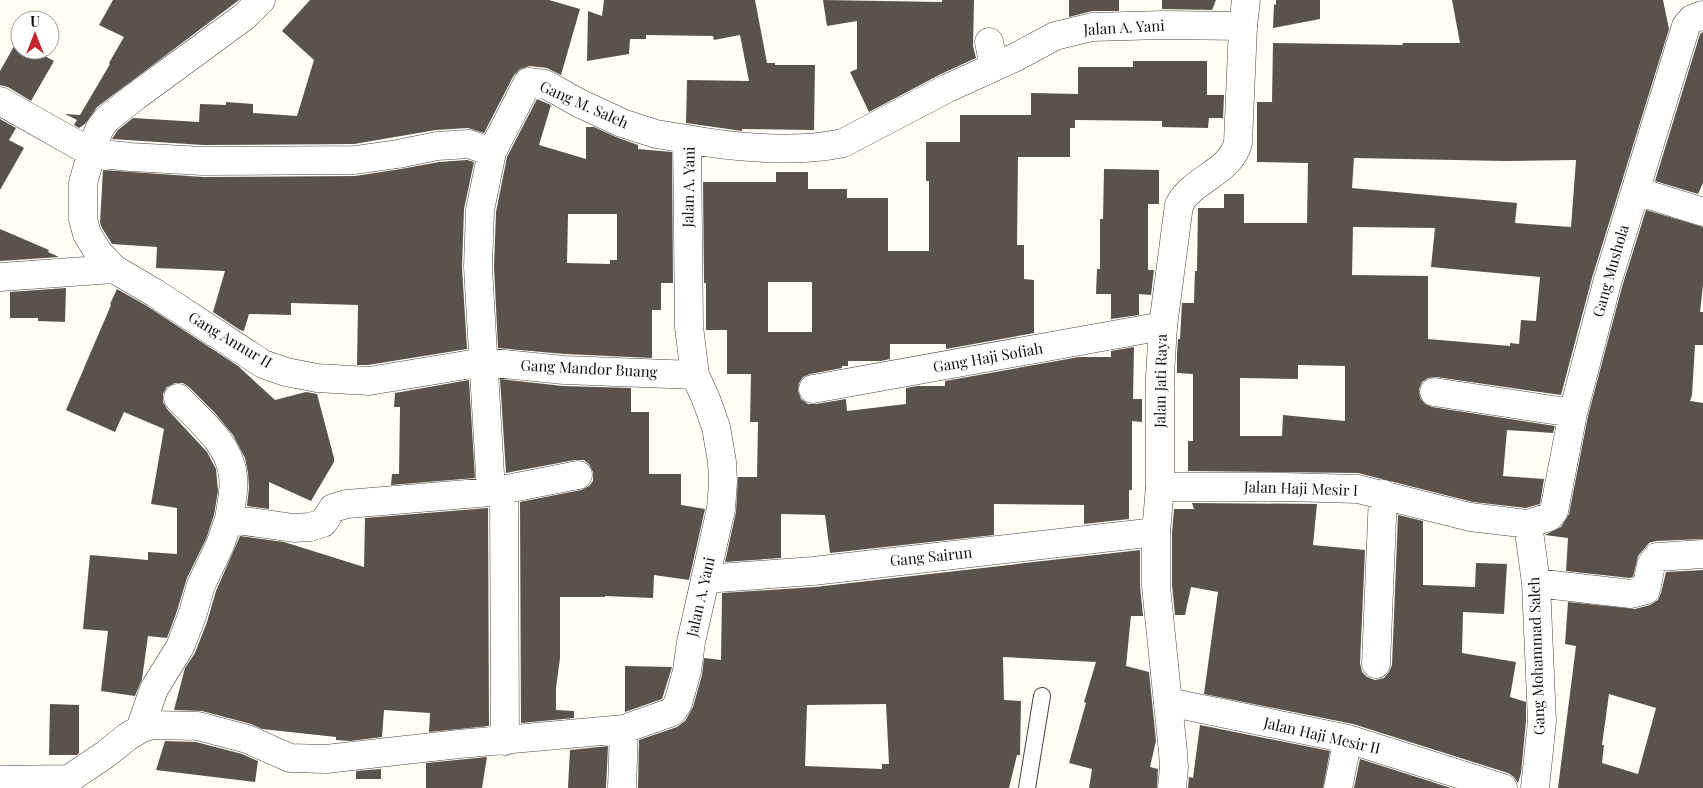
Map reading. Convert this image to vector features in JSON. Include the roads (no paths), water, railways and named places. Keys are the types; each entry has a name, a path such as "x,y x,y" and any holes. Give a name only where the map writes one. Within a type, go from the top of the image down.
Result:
{"street":[{"name":"Gang Annur II","path":"261,0 244,16 107,119 96,137 83,183 83,219 87,234 98,252 114,269 155,293 263,364 286,372 317,378 369,381 484,362"},
{"name":"Jalan A. Yani","path":"624,729 672,712 678,703 687,670 691,642 721,509 722,462 716,427 706,398 695,375 689,327 687,139 711,144 767,147 801,147 843,143 948,88 992,55 1092,26 1163,25 1244,13"},
{"name":"Jalan Jati Raya","path":"1172,788 1174,767 1156,586 1156,532 1160,487 1160,376 1163,326 1179,205 1184,196 1231,159 1238,143 1244,13"},
{"name":"Gang Mushola","path":"1528,524 1549,518 1554,511 1573,413 1607,283 1686,26 1692,19 1703,15"},
{"name":"Gang M. Saleh","path":"492,152 528,82 546,84 579,103 622,122 656,134 687,139"},
{"path":"0,101 92,153 130,157 203,162 355,160 437,146 469,144 492,152 480,210 478,257 484,362 497,491 505,741"},
{"path":"1636,191 1703,212"},
{"path":"0,277 114,269"},
{"name":"Gang Haji Sofiah","path":"813,389 1163,326"},
{"name":"Gang Mandor Buang","path":"484,362 564,370 695,375"},
{"path":"1434,392 1573,413"},
{"path":"140,729 154,689 180,647 201,585 230,519 234,482 226,452 178,398"},
{"path":"230,519 294,528 310,527 323,523 333,508 347,504 497,491 578,475"},
{"name":"Jalan Haji Mesir I","path":"1160,487 1331,487 1358,489 1470,517 1528,524"},
{"path":"1376,664 1383,494"},
{"name":"Gang Mohammad Saleh","path":"1528,524 1536,583 1542,721 1535,788"},
{"name":"Gang Sairun","path":"705,579 813,570 1156,532"},
{"path":"1536,583 1631,594 1646,590 1651,565 1657,557 1703,554"},
{"name":"Jalan Haji Mesir II","path":"1168,702 1348,739 1502,788"},
{"path":"0,780 69,779 127,737 140,729 152,725 198,726 247,739 290,758 326,759 459,744 624,729 622,788"},
{"path":"1338,788 1348,739"}],"lane":[{"path":"1027,788 1042,696"}]}
